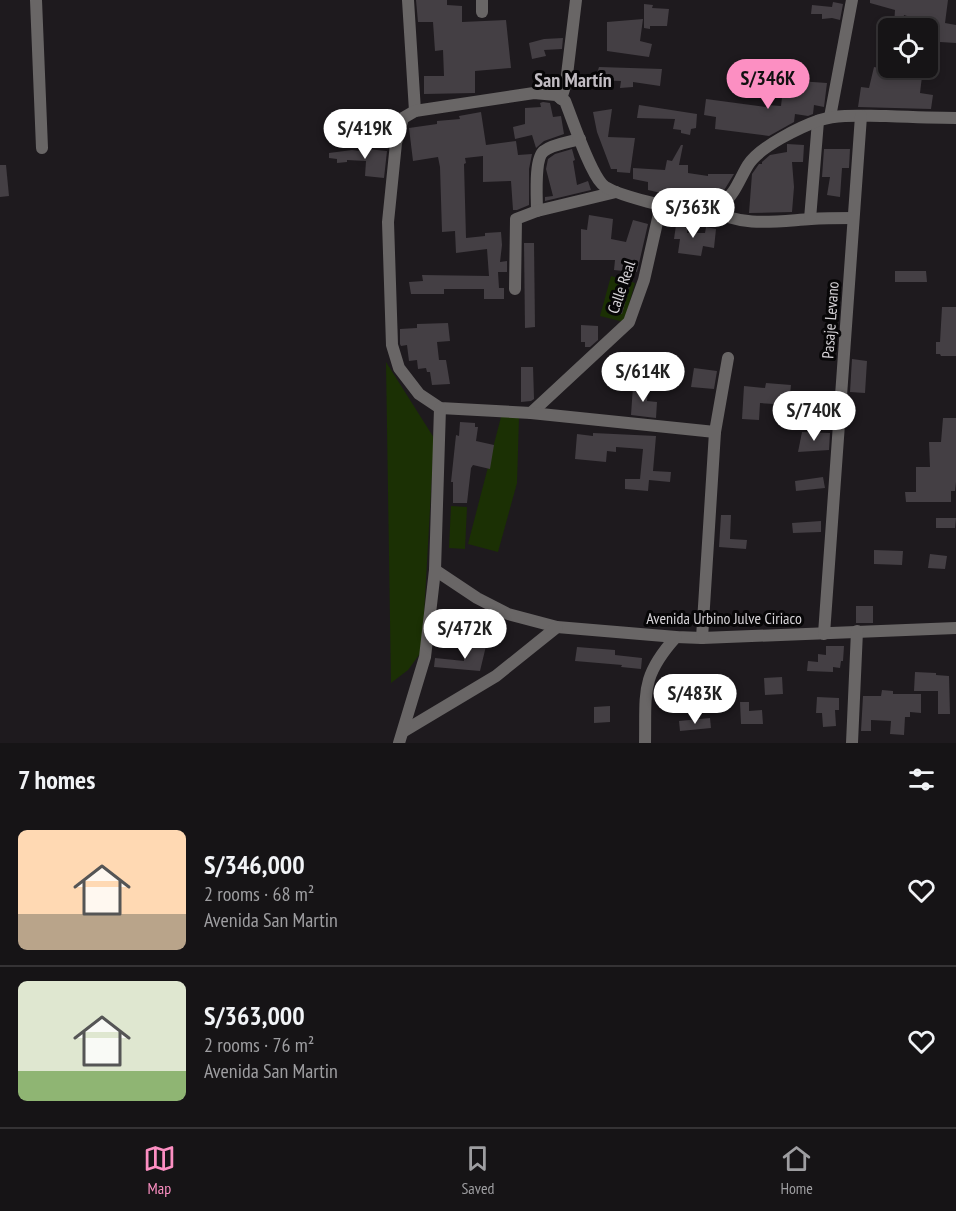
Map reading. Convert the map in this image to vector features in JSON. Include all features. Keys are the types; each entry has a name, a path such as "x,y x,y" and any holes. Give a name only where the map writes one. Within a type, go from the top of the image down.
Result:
{"street":[{"path":"36,0 42,148"},
{"path":"408,0 415,111"},
{"path":"561,99 566,83 576,0"},
{"path":"810,219 824,119 852,0"},
{"path":"715,432 531,413 440,408 419,394 399,368 392,345 388,222 398,135 403,118 415,111 534,93 556,95 565,101 594,173 603,186 661,205 696,211 711,209 724,202 759,152 824,119 861,116 956,118"},
{"name":"Pasaje Levano","path":"824,634 861,116"},
{"path":"537,211 537,166 540,155 545,150 580,139"},
{"path":"515,289 516,219 537,211 616,192"},
{"name":"Calle Real","path":"531,413 629,322 644,280 661,205"},
{"path":"711,209 722,216 743,221 854,218"},
{"path":"702,638 715,432 728,358"},
{"path":"402,737 425,657 435,570 440,408"},
{"name":"Avenida Urbino Julve Ciriaco","path":"435,570 477,598 508,614 557,627 676,638 702,638 956,626"},
{"path":"402,737 496,676 557,627"},
{"path":"852,743 857,631"},
{"path":"645,743 646,691 651,671 660,655 676,638"}],"green space":[{"path":"611,276 635,283 624,322 600,316"},
{"path":"386,362 434,438 422,651 408,670 391,683"},
{"path":"501,417 519,417 517,483 498,552 468,544"},
{"path":"451,506 467,507 465,549 449,548"}],"building":[{"path":"416,0 447,0 447,5 462,6 462,22 506,20 511,68 475,71 475,93 424,94 424,76 444,76 443,50 435,51 433,22 418,22"},
{"path":"870,0 948,0 945,23 956,25 956,43 940,42 938,62 938,18 913,18 904,15 904,18 894,18 895,10 870,3"},
{"path":"833,2 843,4 840,20 822,19 822,14 811,14 812,5 832,7"},
{"path":"644,4 653,5 652,8 669,9 667,26 644,28"},
{"path":"643,19 640,41 652,44 649,57 607,51 607,22"},
{"path":"563,38 562,49 544,50 546,56 532,59 529,43"},
{"path":"599,67 662,69 660,86 633,82 633,87 620,88 621,81 595,80"},
{"path":"874,67 878,68 878,78 922,78 920,93 933,95 931,109 858,107 861,87 869,88"},
{"path":"784,80 827,83 824,107 814,105 813,114 808,116 795,114 794,122 769,136 715,129 716,117 704,115 706,99 766,107 766,105 781,106"},
{"path":"540,103 550,103 553,117 561,116 564,134 544,141 536,148 532,135 515,139 513,127 525,124 525,108 541,107"},
{"path":"639,105 697,114 696,128 691,129 690,135 673,129 675,119 637,118"},
{"path":"612,109 608,137 635,138 630,173 611,169 597,132 593,112"},
{"path":"481,112 486,145 516,141 518,155 532,154 529,169 529,205 517,210 513,210 511,181 483,182 483,156 465,158 466,238 501,232 500,262 507,261 507,272 498,272 499,288 504,288 504,299 484,299 484,289 444,289 444,294 411,294 409,282 423,281 422,275 489,276 487,249 456,253 455,231 442,232 438,157 413,161 409,128 437,124 437,121 460,119 459,116"},
{"path":"787,144 804,145 803,162 792,162 794,187 792,212 749,213 752,174 770,155 787,152"},
{"path":"683,145 679,165 688,165 688,173 708,176 708,174 734,174 723,192 716,194 676,191 675,199 648,190 648,182 633,179 633,168 665,170 667,160 672,161"},
{"path":"367,149 387,151 384,178 365,176 366,161 347,160 347,162 337,163 337,159 329,158 329,153 352,150 367,152"},
{"path":"572,149 577,185 588,181 591,190 545,201 545,197 553,196 546,169 548,159 555,154"},
{"path":"824,149 850,149 849,168 842,168 840,197 827,195 830,177 822,177"},
{"path":"0,165 6,165 9,196 0,197"},
{"path":"589,215 613,219 611,239 626,242 633,220 648,224 637,272 634,271 622,314 611,311 623,271 614,270 615,260 581,260 581,229 587,230"},
{"path":"677,218 688,219 687,233 705,233 706,227 716,229 714,248 703,246 701,256 678,253 680,239 674,239"},
{"path":"524,243 534,243 535,327 525,328"},
{"path":"895,271 926,271 927,282 895,282"},
{"path":"942,307 956,307 956,356 936,354 936,342 940,342"},
{"path":"448,323 450,341 437,342 439,360 446,360 450,384 432,385 430,372 427,372 426,368 418,369 417,360 409,361 407,345 401,346 400,344 400,329 417,328 417,324"},
{"path":"581,325 598,326 598,340 590,347 585,347 585,342 581,342"},
{"path":"852,359 867,361 865,393 850,392"},
{"path":"521,367 533,367 534,399 531,401 521,402"},
{"path":"694,368 717,371 714,389 691,387"},
{"path":"766,383 791,385 789,405 760,403 759,420 742,419 744,386 765,388"},
{"path":"633,386 648,387 647,401 657,402 656,418 631,415"},
{"path":"943,418 956,418 956,482 955,491 951,491 951,502 906,502 905,492 916,492 916,467 930,467 929,442 941,442"},
{"path":"460,422 475,423 475,427 478,427 476,441 494,445 490,469 473,465 471,468 467,503 453,503 453,482 451,482 456,435 459,436"},
{"path":"802,432 830,433 829,450 798,452"},
{"path":"593,433 656,436 653,471 671,472 670,482 649,480 648,491 625,489 625,479 640,479 643,449 616,447 616,452 607,451 606,462 575,459 577,434 593,436"},
{"path":"823,477 825,488 796,491 795,481"},
{"path":"721,515 731,515 730,539 747,540 746,549 719,547"},
{"path":"936,518 956,518 955,528 936,528"},
{"path":"821,521 821,532 793,533 792,523"},
{"path":"874,550 903,551 902,565 874,564"},
{"path":"930,554 947,556 945,569 928,568"},
{"path":"856,606 873,606 873,623 856,623"},
{"path":"471,642 486,646 480,671 434,667 435,658 464,661"},
{"path":"826,646 844,646 840,668 833,667 833,672 807,671 808,661 818,662 818,654 826,655"},
{"path":"577,647 615,650 615,655 642,658 641,669 575,661"},
{"path":"915,672 949,676 950,714 938,714 938,691 914,691"},
{"path":"782,677 783,694 765,695 764,678"},
{"path":"882,690 893,691 893,694 921,694 921,713 910,712 910,717 905,717 904,735 890,734 891,721 871,720 871,731 861,731 863,696 881,696"},
{"path":"817,697 839,698 839,710 835,710 836,726 823,727 822,713 816,713"},
{"path":"740,702 749,702 749,711 762,710 763,724 741,724"},
{"path":"610,706 610,722 594,723 594,707"},
{"path":"710,718 711,728 680,731 679,721"}],"district":[{"name":"San Martín","path":"573,80"}]}
